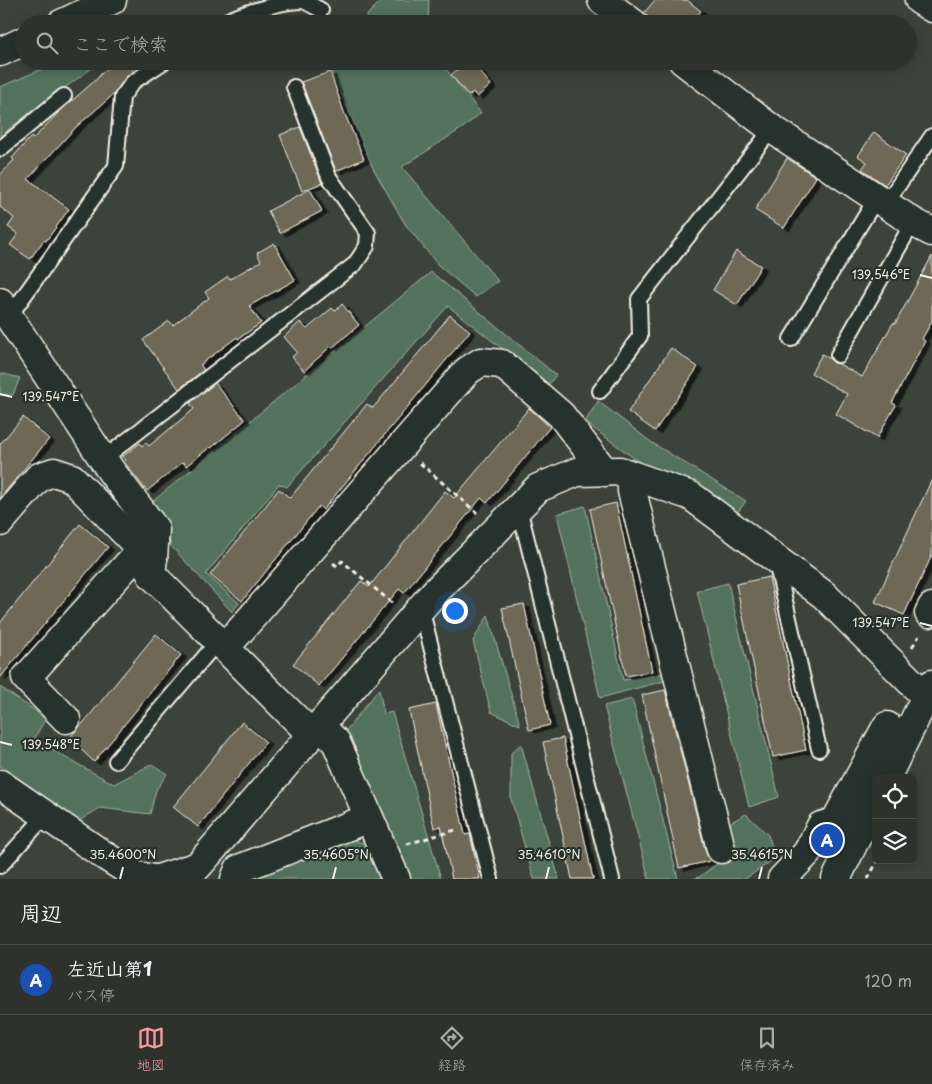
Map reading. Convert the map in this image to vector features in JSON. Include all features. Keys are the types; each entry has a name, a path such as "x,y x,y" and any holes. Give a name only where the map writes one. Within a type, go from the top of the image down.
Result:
{"main road":[{"path":"80,15 112,0"},
{"path":"602,0 622,15"},
{"path":"920,0 932,8"},
{"path":"0,52 15,45"},
{"path":"695,70 772,129 923,227"},
{"path":"4,310 111,472 154,529 154,550 150,574 300,722 336,742 396,879"},
{"path":"222,645 313,547 467,371 481,362 502,364 561,415 605,472"},
{"path":"158,879 184,875 198,866 434,593 538,488 576,472 620,471 691,496 824,595 929,690 888,774"},
{"path":"0,522 39,478 54,472 72,478 132,540 146,543 154,550"},
{"path":"632,476 632,491 721,849"},
{"path":"66,719 26,678 129,563 154,550"},
{"path":"782,879 807,853 821,826 835,822 887,726"},
{"path":"0,784 105,856 138,876 153,879"},
{"path":"836,879 872,806"},
{"path":"213,848 228,861 237,874 369,818"}],"lane":[{"path":"238,15 263,6 293,0 302,1 321,10"},
{"path":"4,310 116,166 122,97 133,82 151,70"},
{"path":"103,459 355,264 367,246 368,233 329,177 294,88"},
{"path":"0,149 64,96"},
{"path":"600,391 640,336 639,299 772,129"},
{"path":"791,339 881,200 932,136"},
{"path":"838,355 923,227"},
{"path":"519,508 612,879"},
{"path":"775,559 819,749"},
{"path":"416,614 490,879"},
{"path":"116,761 222,645"},
{"path":"0,866 46,815"}],"path":[{"path":"401,446 496,530"},
{"path":"313,547 337,566 342,561 416,614"},
{"path":"383,851 476,824"},
{"path":"868,879 876,864"}],"green space":[{"path":"380,0 429,0 428,15 367,15"},
{"path":"40,70 89,70 9,129 0,138 0,87"},
{"path":"331,70 447,70 481,113 464,127 402,167 498,281 476,297 438,265 405,224 373,168"},
{"path":"431,272 556,375 548,385 448,306 287,487 279,484 206,574 239,603 232,612 171,546 166,528 152,502"},
{"path":"0,373 20,378 13,395 0,395"},
{"path":"598,401 651,442 746,501 737,513 642,464 585,422"},
{"path":"585,506 623,680 666,673 668,680 600,698 557,514"},
{"path":"728,583 779,797 749,807 697,591"},
{"path":"488,615 520,725 491,712 473,641"},
{"path":"0,687 46,718 35,737 59,754 114,784 152,764 167,774 156,790 150,814 100,808 79,821 0,766"},
{"path":"379,689 384,714 392,712 441,879 240,879 343,836 368,845 343,734"},
{"path":"632,699 678,879 649,879 604,706"},
{"path":"521,744 559,879 534,879 511,799 511,753"},
{"path":"746,814 768,835 776,858 745,879 694,879 725,858 731,822"}],"building":[{"path":"655,0 687,0 701,11 698,15 646,15 644,13"},
{"path":"105,70 134,71 126,77 114,94 76,127 28,179 69,209 46,241 44,240 30,259 10,245 18,234 8,227 14,218 0,207 0,175 31,137 33,139 59,112"},
{"path":"457,70 478,70 491,85 477,97 473,92 469,96 451,75"},
{"path":"330,72 344,112 364,159 336,171 301,82"},
{"path":"300,127 322,183 302,191 280,135"},
{"path":"874,132 906,155 885,185 862,169 867,162 858,156"},
{"path":"787,158 816,177 784,228 755,210"},
{"path":"310,189 322,211 280,233 268,211"},
{"path":"274,243 295,280 249,306 261,323 238,339 237,337 201,364 204,370 179,389 143,340 169,321 173,325 209,298 205,292 228,276 230,279 261,261 257,253"},
{"path":"736,251 761,266 737,305 713,290"},
{"path":"932,256 932,321 922,339 925,341 892,403 896,405 877,438 836,414 847,394 811,373 822,354 834,363 862,377 893,323 895,324"},
{"path":"342,304 359,325 332,348 331,346 304,371 292,357 297,352 284,337 300,322 307,329 332,308 335,311"},
{"path":"450,315 470,331 323,510 319,506 242,601 210,575 279,489 290,498 367,404 373,408"},
{"path":"671,348 698,367 655,431 628,412"},
{"path":"215,383 245,420 211,448 186,466 183,462 147,491 122,457 140,443 142,446 146,443 149,446 194,409 190,403"},
{"path":"529,408 550,427 487,503 481,498 404,593 399,589 319,686 293,664 361,581 369,587 445,491 454,498"},
{"path":"23,417 49,439 0,498 0,444"},
{"path":"932,479 932,555 904,615 875,602"},
{"path":"616,503 652,671 626,676 590,509"},
{"path":"80,524 108,547 0,678 0,623"},
{"path":"769,577 806,750 773,757 736,584"},
{"path":"524,604 550,725 529,730 502,608"},
{"path":"156,634 181,655 94,762 69,738"},
{"path":"665,690 706,853 710,861 679,868 642,695"},
{"path":"436,704 465,835 470,834 480,879 452,879 441,826 434,828 409,710"},
{"path":"242,722 266,742 198,827 173,807"},
{"path":"563,738 593,879 572,879 543,742"}],"place":[{"name":"左近山第1","path":"827,840"}]}
